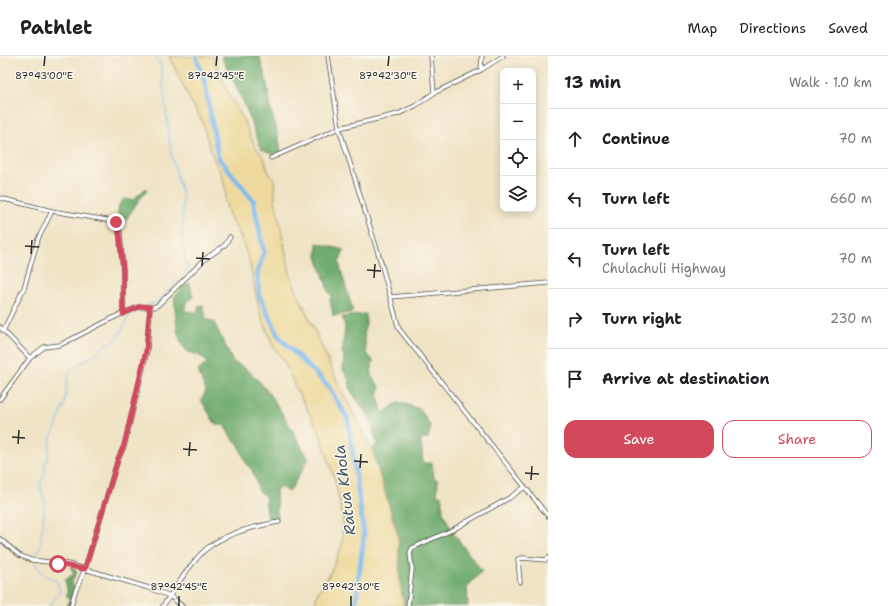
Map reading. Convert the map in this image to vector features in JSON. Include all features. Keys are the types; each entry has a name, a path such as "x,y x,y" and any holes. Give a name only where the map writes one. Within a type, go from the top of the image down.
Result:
{"street":[{"path":"328,56 339,128 391,297 399,329 548,516"},
{"path":"431,56 434,93"},
{"path":"480,70 482,56"},
{"path":"271,158 339,128 398,114 415,106 434,93 480,70 503,56"},
{"path":"0,198 52,211 118,222 123,264 123,314"},
{"path":"30,358 2,329 24,288 38,239 52,211"},
{"path":"0,399 30,358 44,347 60,345 141,306 150,307 158,305 205,259 225,244 230,237"},
{"path":"391,297 548,283"},
{"path":"71,606 75,592 85,569 118,459 124,446 146,351 150,307"},
{"path":"408,606 412,569 410,553 412,548 452,530 509,498 525,487"},
{"path":"163,606 174,588 208,547 236,533 256,526 279,522"},
{"path":"0,538 19,556 31,560 68,564 85,569 170,596 182,606"},
{"path":"520,582 518,559 546,560 548,558"}],"green space":[{"path":"221,56 259,56 267,83 271,110 279,139 281,151 278,153 271,154 261,149 244,103"},
{"path":"146,188 146,192 124,223 118,219 118,208 120,203 124,199 133,200"},
{"path":"317,243 344,250 339,263 353,312 333,316 330,300 332,295 329,293 317,257"},
{"path":"190,283 193,298 187,301 184,311 197,312 199,306 203,305 206,319 214,322 233,362 245,368 266,390 309,459 289,492 279,486 276,491 278,518 268,521 265,496 259,491 252,470 247,465 238,443 233,440 224,425 216,425 201,400 206,391 198,371 207,363 201,356 189,352 182,345 178,333 174,297 184,286"},
{"path":"366,314 366,325 364,330 366,353 373,360 371,376 380,387 378,397 383,413 399,402 420,409 431,427 428,438 421,440 423,463 432,463 434,478 438,480 437,495 442,496 443,512 453,533 482,571 467,587 468,606 404,606 400,583 398,536 372,450 377,444 370,419 351,391 349,379 343,370 344,356 342,353 345,327 342,317"},
{"path":"70,566 75,569 77,573 72,581 74,590 70,606 66,606 70,600 67,597 65,580 74,574"}],"sand":[{"path":"169,56 213,56 228,93 240,113 256,148 264,157 268,171 274,179 275,198 291,278 339,385 372,450 398,536 400,583 404,606 314,606 318,592 331,572 342,545 343,522 335,480 319,431 296,389 283,359 274,348 268,333 259,309 249,260 240,235 229,215 225,201 226,191 222,175 213,158 202,121"}],"waterway":[{"path":"146,305 155,303 186,275 188,271 182,242 183,198 171,154 161,66 156,56"},
{"name":"Ratua Khola","path":"196,56 205,83 218,157 253,200 264,252 257,273 260,297 279,337 328,386 348,419 364,535 356,600 351,606"},
{"path":"33,558 40,548 43,524 45,502 40,484 45,472 45,464 48,457 51,436 65,402 68,374 76,366 96,354 106,344 116,341 129,316 142,309"},
{"path":"34,562 44,575 57,581 60,592 49,606"}],"route":[{"path":"58,564 68,564 85,569 118,459 124,446 126,431 134,406 146,351 150,307 141,306 126,314 123,314 122,251 118,222 116,222"}]}
